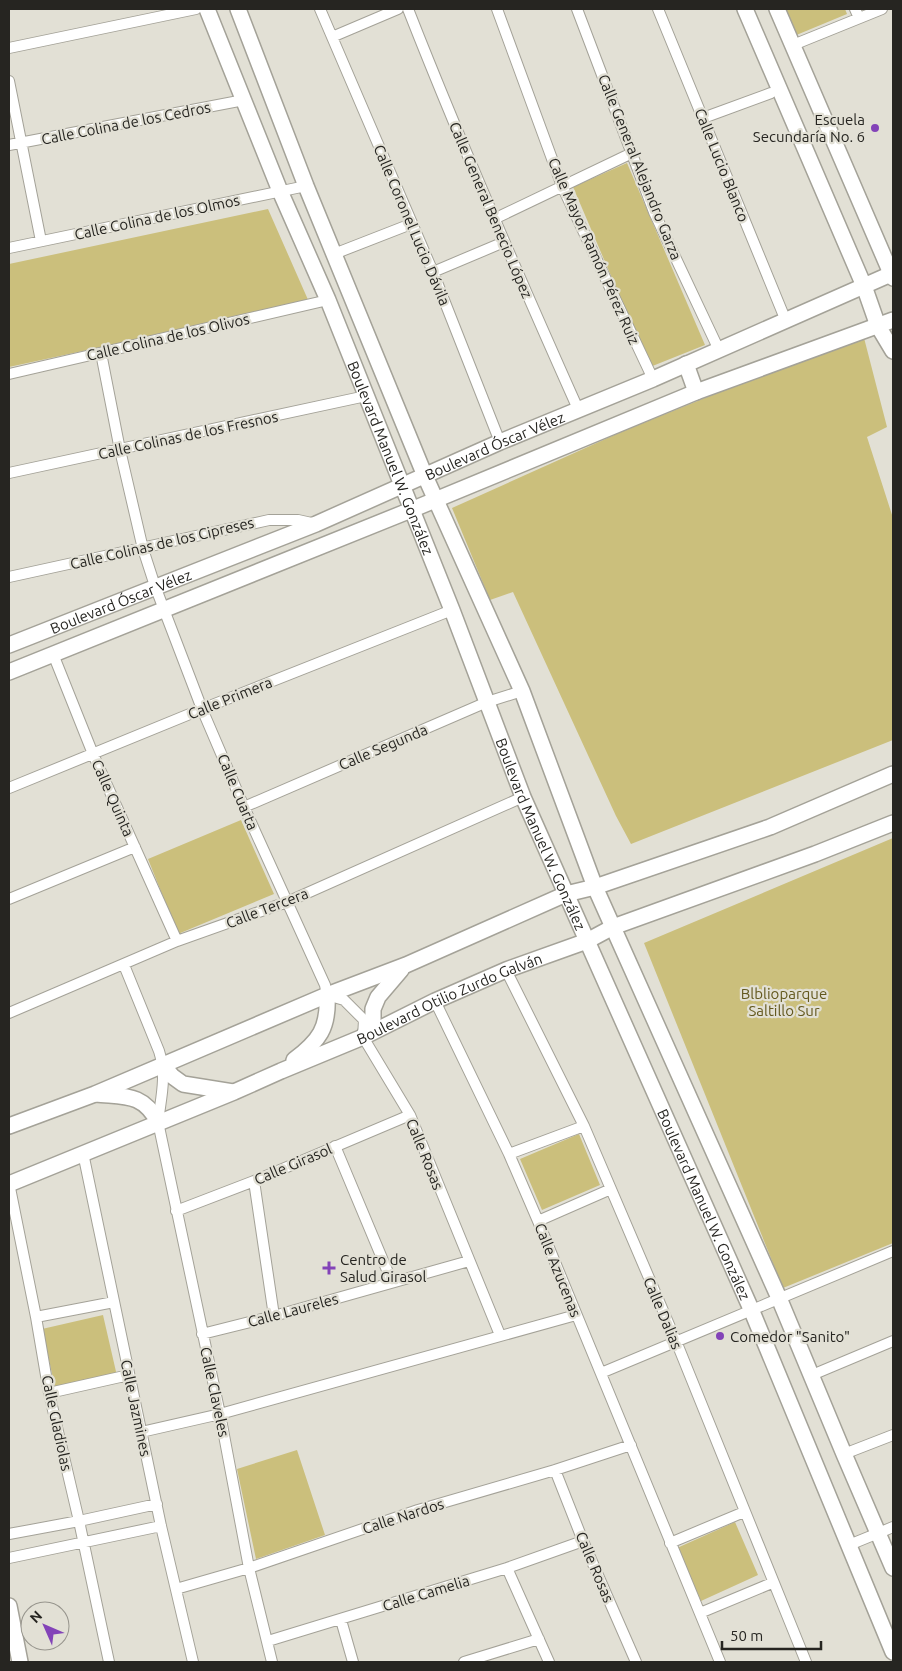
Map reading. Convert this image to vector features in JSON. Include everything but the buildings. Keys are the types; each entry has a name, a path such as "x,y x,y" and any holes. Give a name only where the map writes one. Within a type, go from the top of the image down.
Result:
{"street":[{"path":"9,48 196,9"},
{"name":"Boulevard Manuel W. González","path":"207,9 280,191 328,300 452,610 523,797 751,1309 893,1652"},
{"name":"Boulevard Manuel W. González","path":"238,9 306,186 425,476 522,691 594,887 780,1298 893,1568"},
{"name":"Calle Coronel Lucio Dávila","path":"320,9 433,272 500,442"},
{"path":"332,37 398,9"},
{"name":"Calle General Benecio López","path":"408,9 494,219 578,409"},
{"name":"Calle Mayor Ramón Pérez Ruiz","path":"497,9 562,186 653,379"},
{"name":"Calle General Alejandro Garza","path":"577,9 654,212 719,350"},
{"name":"Calle Lucio Blanco","path":"658,9 786,321"},
{"path":"745,9 864,286 878,326 893,351"},
{"path":"777,9 893,275"},
{"path":"792,44 857,14 882,9"},
{"path":"9,81 41,241"},
{"path":"703,118 771,93"},
{"name":"Calle Colina de los Cedros","path":"9,145 244,100"},
{"path":"494,219 632,153"},
{"name":"Calle Colina de los Olmos","path":"9,248 306,186"},
{"path":"334,254 412,224"},
{"path":"433,272 504,242"},
{"name":"Boulevard Óscar Vélez","path":"9,645 316,524 500,442 653,379 893,275"},
{"name":"Calle Colina de los Olivos","path":"9,374 328,300"},
{"name":"Boulevard Óscar Vélez","path":"9,672 411,510 696,392 893,320"},
{"name":"Calle Cuarta","path":"101,353 120,450 143,549 155,586 202,709 244,807 325,985 327,996"},
{"path":"686,364 696,392"},
{"name":"Calle Colinas de los Fresnos","path":"9,473 366,396"},
{"name":"Calle Colinas de los Cipreses","path":"9,577 268,520 284,518 316,524"},
{"name":"Calle Primera","path":"9,788 452,610"},
{"name":"Calle Quinta","path":"54,654 94,754 177,941"},
{"name":"Calle Segunda","path":"244,807 487,702 522,691"},
{"path":"9,1126 95,1094 327,996 406,965 566,894 594,887 770,827 893,774"},
{"name":"Calle Tercera","path":"9,1013 177,941 287,902 523,797"},
{"name":"Boulevard Otilio Zurdo Galván","path":"9,1184 364,1037 435,1001 506,970 587,941 613,927 815,854 893,823"},
{"path":"9,899 135,847"},
{"path":"124,965 163,1065 172,1076 183,1084 234,1092"},
{"path":"364,1037 373,1021 373,1008 378,996 406,965"},
{"name":"Calle Dalias","path":"506,970 584,1126 676,1341 772,1583 806,1662"},
{"path":"281,1070 308,1049 323,1028 328,1016 327,996"},
{"name":"Calle Rosas","path":"327,996 344,1000 364,1020 364,1037 410,1115 500,1335"},
{"name":"Calle Azucenas","path":"435,1001 509,1154 538,1221 720,1662"},
{"path":"158,1122 163,1065"},
{"path":"95,1094 139,1100 149,1107 158,1122"},
{"name":"Calle Girasol","path":"176,1211 254,1181 410,1115"},
{"name":"Calle Claveles","path":"158,1122 220,1414 249,1568 272,1662"},
{"path":"509,1154 584,1126"},
{"path":"335,1146 392,1282"},
{"name":"Calle Jazmines","path":"83,1153 161,1526 193,1662"},
{"path":"254,1181 274,1316"},
{"name":"Calle Gladiolas","path":"9,1184 49,1392 109,1662"},
{"path":"538,1221 611,1189"},
{"path":"601,1373 893,1251"},
{"name":"Calle Laureles","path":"202,1334 274,1316 469,1261"},
{"path":"36,1317 114,1302"},
{"path":"141,1432 220,1414 576,1315"},
{"path":"812,1374 893,1341"},
{"path":"49,1392 129,1375"},
{"path":"844,1454 893,1435"},
{"name":"Calle Nardos","path":"176,1589 249,1568 418,1510 555,1470 631,1445"},
{"name":"Calle Rosas","path":"555,1470 583,1541 636,1662"},
{"path":"9,1534 157,1504"},
{"path":"670,1542 744,1512"},
{"path":"9,1558 161,1526"},
{"path":"849,1545 893,1527"},
{"name":"Calle Camelia","path":"268,1642 507,1568 583,1541"},
{"path":"507,1568 549,1662"},
{"path":"700,1613 772,1583"},
{"path":"9,1606 20,1662"},
{"path":"341,1620 353,1662"},
{"path":"464,1662 539,1639"}],"green space":[{"path":"782,9 845,9 847,14 794,36"},
{"path":"627,163 705,345 650,367 573,187"},
{"path":"268,209 309,302 9,367 9,264"},
{"path":"863,334 887,427 867,437 893,518 893,740 631,844 616,816 513,592 490,600 452,508 621,432"},
{"path":"241,820 274,894 178,934 148,859"},
{"name":"Blblioparque Saltillo Sur","path":"893,838 893,1243 783,1288 644,943"},
{"path":"579,1134 600,1185 542,1210 520,1159"},
{"path":"103,1315 117,1376 55,1387 42,1329"},
{"path":"297,1450 325,1535 256,1559 237,1469"},
{"path":"735,1522 758,1575 701,1601 677,1548"}],"place":[{"name":"Escuela Secundaría No. 6","path":"875,128"},
{"name":"Centro de Salud Girasol","path":"329,1268"},
{"name":"Comedor \"Sanito\"","path":"720,1336"}]}
